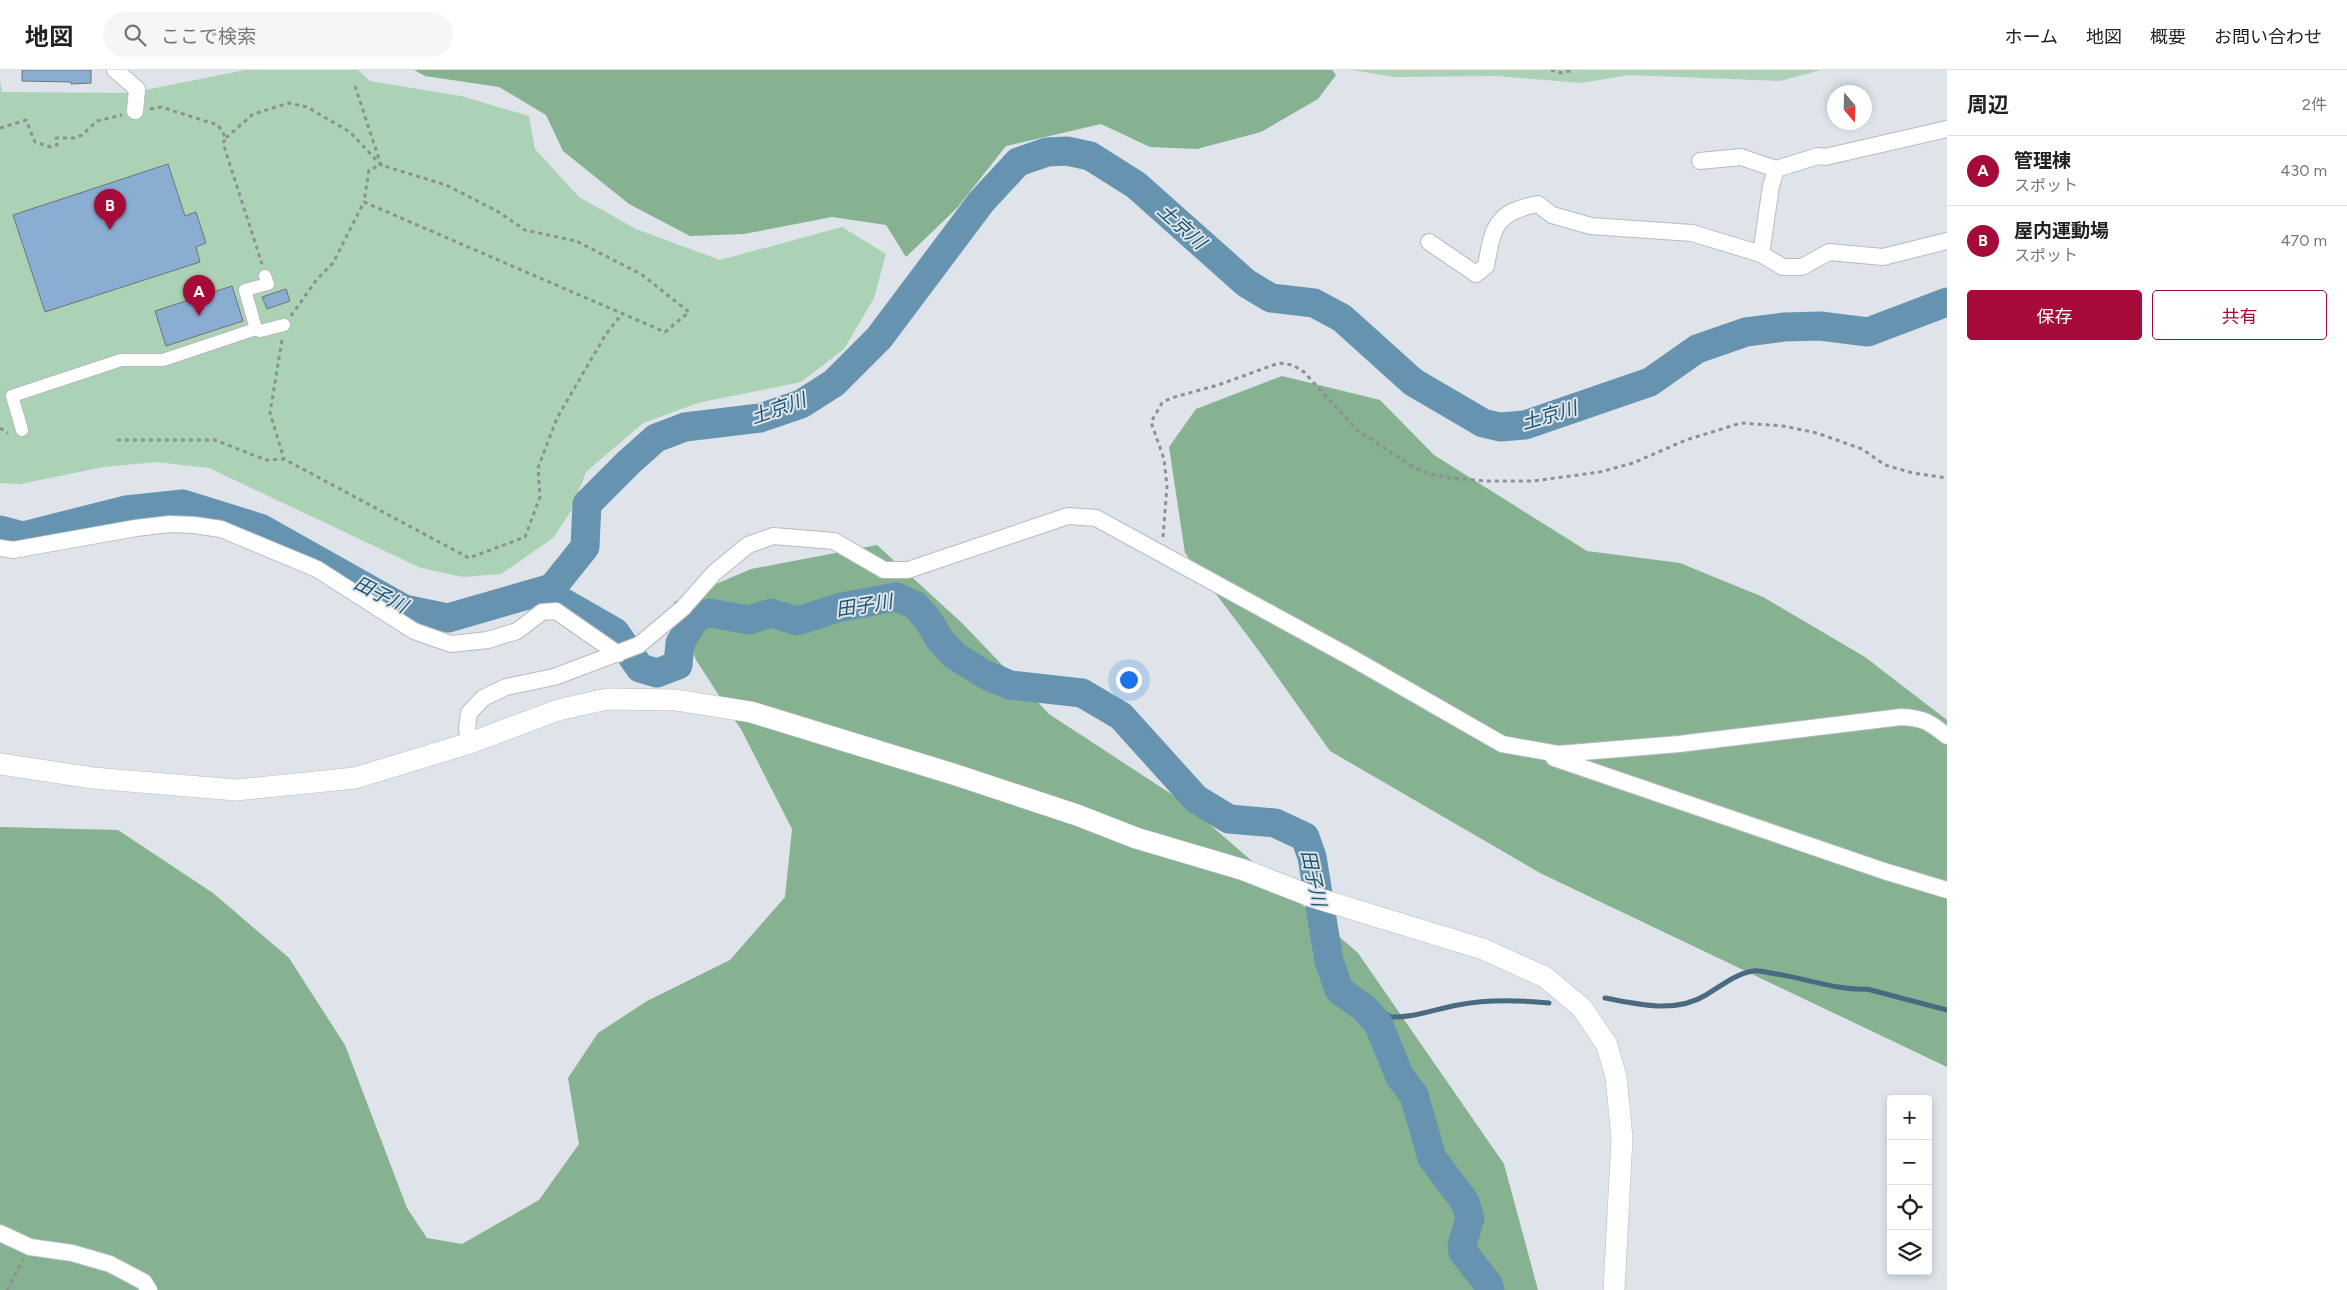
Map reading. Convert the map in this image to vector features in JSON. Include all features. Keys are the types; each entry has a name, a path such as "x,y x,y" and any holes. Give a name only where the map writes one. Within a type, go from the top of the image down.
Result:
{"street":[{"path":"115,70 137,89 135,111"},
{"path":"1700,161 1741,157 1776,169 1818,156 1825,157 1947,129"},
{"path":"1761,254 1771,186 1776,169"},
{"path":"1429,242 1476,274 1486,266 1492,232 1499,221 1521,207 1538,204 1552,215 1591,226 1692,233 1761,254 1782,267 1802,267 1829,252 1883,257 1947,241"},
{"path":"256,329 245,290 268,284 265,276"},
{"path":"22,430 12,396 121,360 163,360 256,329 260,331 284,325"},
{"path":"470,742 467,729 469,713 483,698 506,687 554,677 639,645 683,608 731,558 748,545 773,536 834,541 884,570 901,571 1068,516 1096,518 1352,658 1502,744 1558,754 1679,744 1901,717 1918,718 1930,722 1947,736"},
{"path":"0,548 13,550 136,528 170,524 221,529 317,569 414,631 451,644 488,640 517,631 542,612 556,611 620,653"},
{"path":"0,764 93,778 236,790 355,778 470,742 558,710 607,699 676,700 751,712 1033,800 1136,838 1244,870 1313,897 1492,953 1545,977 1582,1008 1607,1045 1616,1077 1622,1138 1614,1290"},
{"path":"1531,750 1884,871 1947,890"},
{"path":"0,1234 30,1247 72,1253 110,1264 144,1282 149,1290"}],"path":[{"path":"1551,70 1562,73 1572,70"},
{"path":"355,86 381,164"},
{"path":"265,276 223,143 226,138 253,114 289,103 307,107 350,132 381,164 446,185 497,211 525,230 576,241 641,274 690,312 665,332 364,202"},
{"path":"0,128 26,120 35,142 51,146 57,145 56,138 74,138 82,135 97,121 135,111 161,107 218,125 226,138"},
{"path":"284,459 270,413 284,325 317,279 333,263 364,202 369,170 381,164"},
{"path":"117,440 215,440 266,460 284,459 469,558 525,536 540,497 538,468 557,418 606,334 621,314"},
{"path":"1158,553 1163,536 1168,486 1164,458 1151,422 1162,402 1279,364 1293,366 1304,372 1357,430 1415,468 1430,474 1450,478 1486,481 1533,481 1600,472 1633,463 1686,440 1742,423 1783,426 1818,433 1862,449 1884,465 1922,475 1947,478"},
{"path":"7,1290 30,1247"}],"green space":[{"path":"245,70 358,70 370,81 461,96 529,116 535,149 579,197 636,229 720,260 842,227 886,254 874,298 844,349 801,382 698,403 643,423 586,472 571,511 553,538 501,574 463,577 421,568 209,468 157,462 103,467 21,484 0,483 0,80 2,92 130,93"},
{"path":"414,70 1332,70 1336,75 1318,99 1261,132 1197,149 1150,147 1101,124 1006,146 957,208 906,257 886,225 832,217 744,234 690,236 629,204 563,151 546,115 499,87 425,76"},
{"path":"1351,70 1821,70 1780,81 1629,75 1581,83 1497,76 1394,77"},
{"path":"1282,376 1380,400 1434,455 1587,551 1680,563 1763,597 1865,657 1947,720 1947,1067 1540,873 1330,751 1259,651 1185,553 1169,447 1196,409"},
{"path":"877,545 963,624 1049,714 1185,803 1358,953 1504,1164 1538,1290 0,1290 0,827 118,830 213,893 289,958 345,1045 407,1208 427,1238 462,1244 539,1200 579,1144 568,1078 598,1033 647,1001 730,960 785,897 792,829 742,731 696,660 674,602 751,569"}],"building":[{"path":"22,70 91,70 91,83 71,84 71,82 22,81"},
{"path":"168,164 185,216 196,212 206,243 196,247 200,262 45,312 13,215"},
{"path":"232,286 243,321 166,346 155,311"},
{"path":"286,289 290,301 267,309 262,297"}],"waterway":[{"name":"土京川","path":"552,588 585,547 587,504 656,438 685,427 760,418 801,404 834,383 879,338 981,202 1018,162 1047,152 1067,151 1090,156 1136,185 1246,283 1271,298 1314,303 1342,318 1413,382 1483,423 1500,427 1525,425 1650,382 1697,349 1746,332 1784,327 1820,326 1868,332 1947,302"},
{"name":"田子川","path":"0,530 23,536 126,510 183,504 260,528 404,609 448,618 552,588"},
{"name":"田子川","path":"552,588 559,600 615,632 640,668 657,673 678,665 680,643 696,617 710,613 749,620 771,613 797,621 841,607 896,597 915,605 928,620 940,640 955,656 986,675 1010,685 1082,693 1121,716 1196,799 1229,819 1275,823 1305,837 1312,857 1329,961 1339,990 1363,1007 1378,1023 1400,1077 1414,1095 1432,1158 1465,1202 1470,1218 1462,1245 1463,1252 1488,1284 1490,1290"},
{"path":"1605,998 1643,1005 1669,1006 1682,1004 1694,1001 1740,975 1762,971 1845,988 1867,989 1947,1010"},
{"path":"1373,1017 1388,1015 1390,1017 1408,1016 1458,1005 1492,1001 1549,1003"}],"place":[{"name":"屋内運動場","path":"110,230"},
{"name":"管理棟","path":"199,316"}]}
